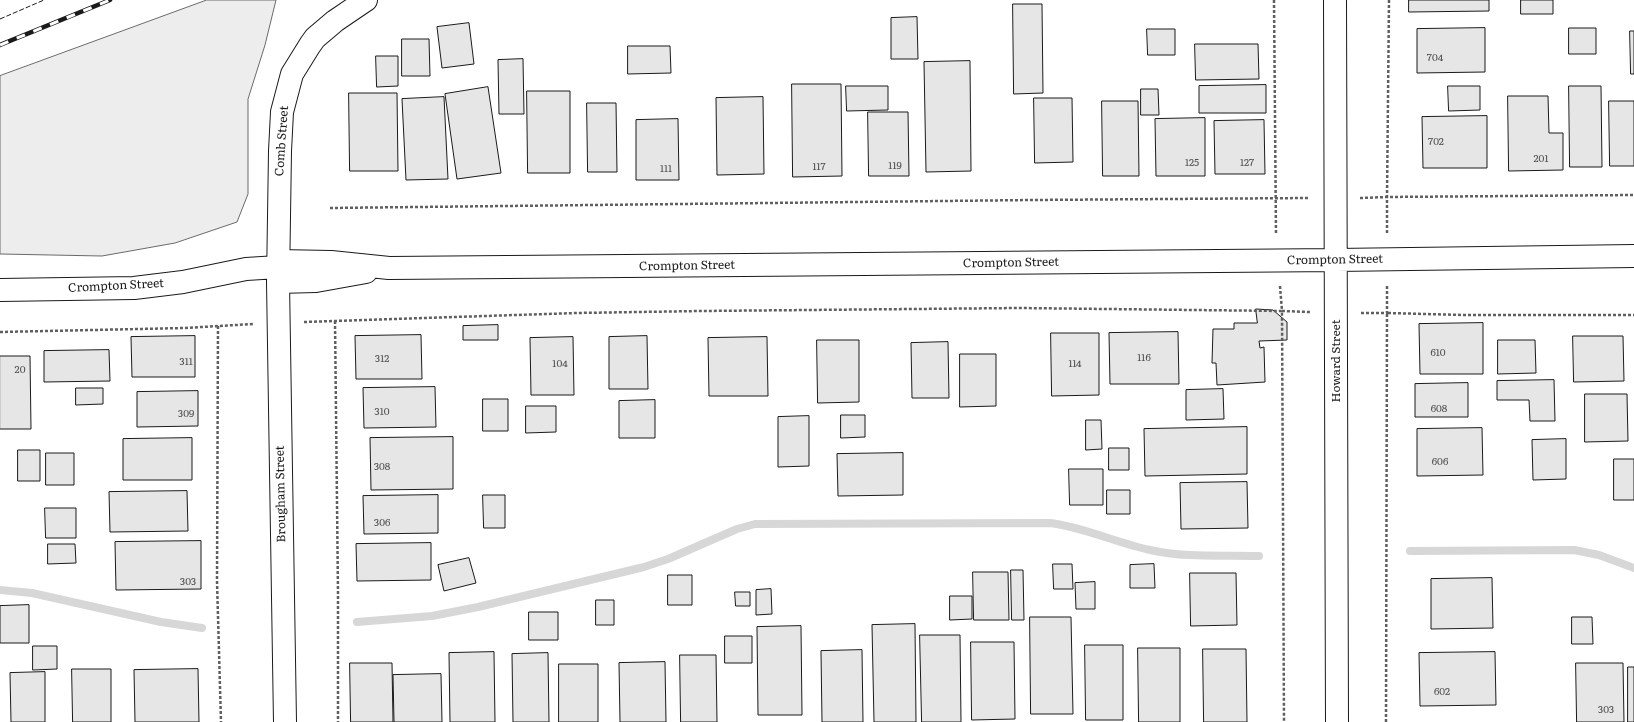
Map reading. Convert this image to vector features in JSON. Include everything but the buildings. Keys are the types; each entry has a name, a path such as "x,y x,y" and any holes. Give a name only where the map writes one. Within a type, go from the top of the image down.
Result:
{"street":[{"name":"Comb Street","path":"278,270 281,128 282,112 288,87 298,63 315,38 335,21 366,0"},
{"name":"Howard Street","path":"1336,0 1337,722"},
{"name":"Crompton Street","path":"0,290 134,288 183,282 246,269 278,270 337,262 389,268 1634,256"},
{"name":"Brougham Street","path":"278,270 285,722"}],"path":[{"path":"330,208 1007,200 1275,199 1274,0"},
{"path":"1390,0 1388,197 1634,195"},
{"path":"338,722 335,321 576,313 1020,308 1282,311 1284,722"},
{"path":"1386,722 1388,313 1464,315 1634,315"},
{"path":"0,332 218,326 217,581 221,722"}],"shaded area":[{"path":"207,0 276,0 265,45 248,99 248,194 237,222 175,243 102,256 0,254 0,76"}],"waterway":[{"path":"357,622 432,616 478,607 644,567 668,559 737,529 755,524 1050,523 1075,528 1137,547 1163,553 1204,556 1259,556"},
{"path":"1410,551 1574,550 1599,555 1634,568"},
{"path":"0,590 32,593 161,622 202,628"}],"railway":[{"path":"0,45 110,0"}],"fence":[{"path":"0,19 44,0"}]}
